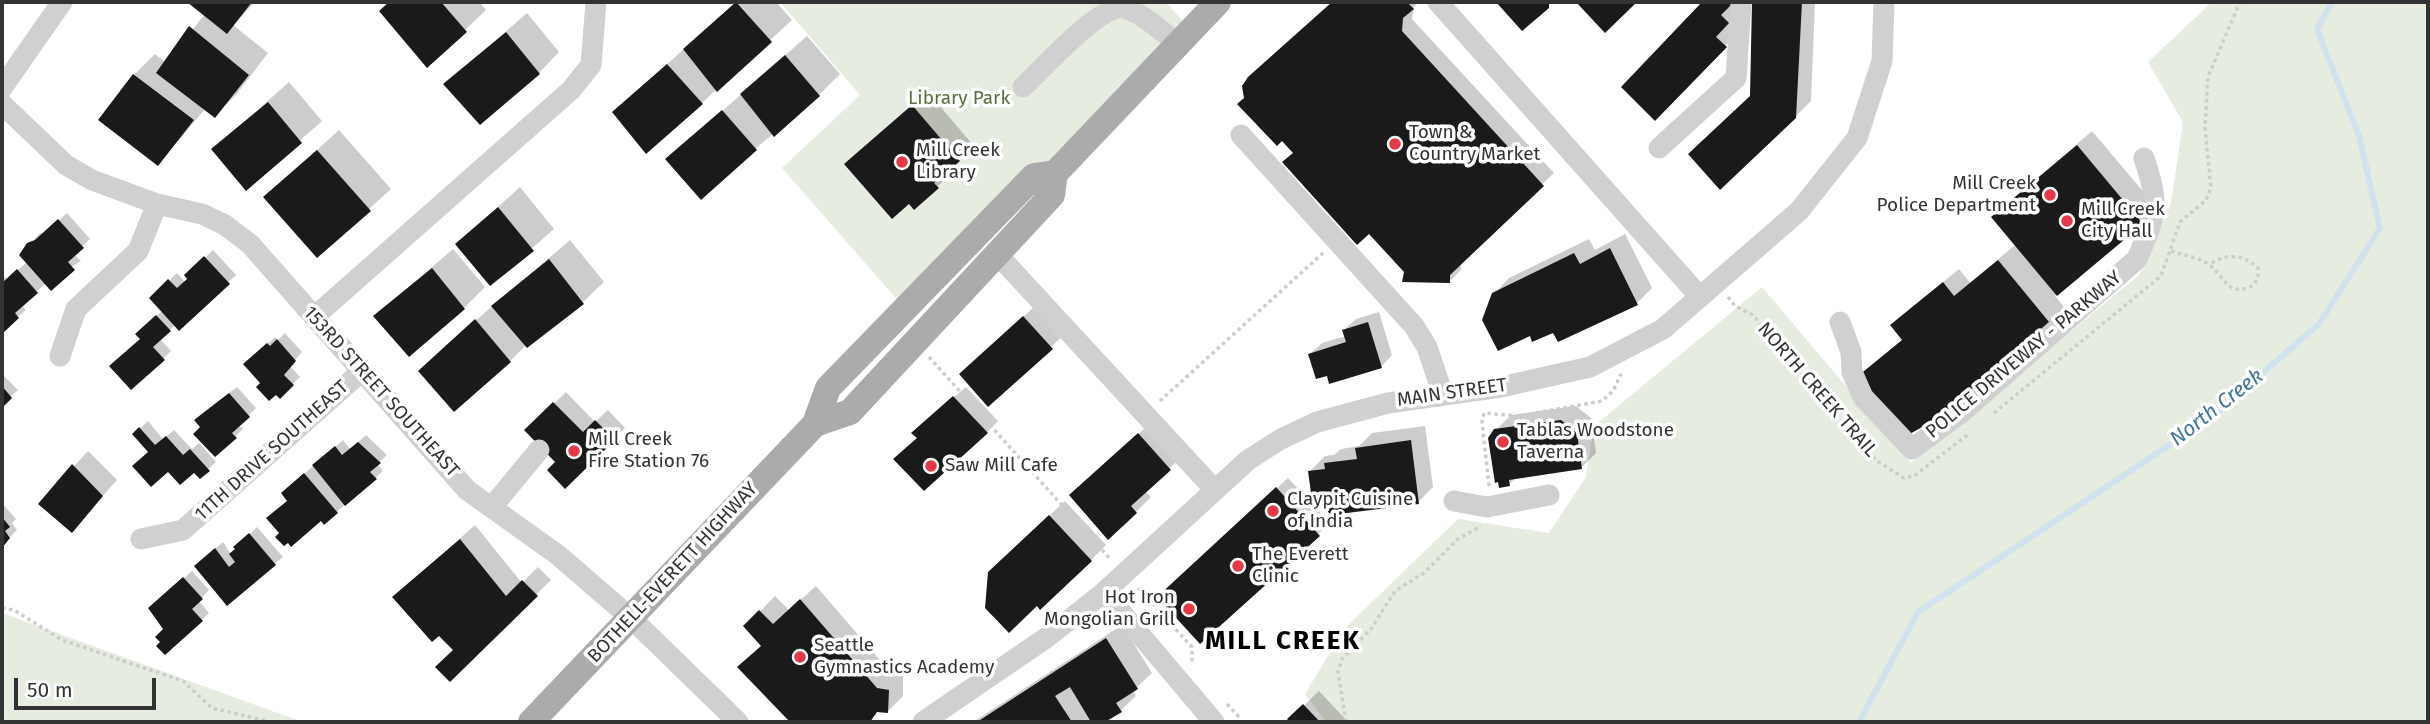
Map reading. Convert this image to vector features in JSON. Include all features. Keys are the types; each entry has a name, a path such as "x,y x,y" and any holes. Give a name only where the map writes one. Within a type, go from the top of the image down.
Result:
{"main road":[{"name":"BOTHELL-EVERETT HIGHWAY","path":"815,424 850,412 1052,195 1055,173 1218,2"},
{"name":"BOTHELL-EVERETT HIGHWAY","path":"531,722 815,424 828,388 1034,176 1055,173"}],"street":[{"path":"2,88 62,2"},
{"path":"314,317 571,90 591,65 596,2"},
{"path":"1438,2 1709,301"},
{"path":"1659,148 1736,78 1741,2"},
{"name":"MAIN STREET","path":"923,722 1046,638 1104,592 1248,460 1317,422 1388,403 1502,387 1590,367 1663,329 1709,301 1799,211 1857,138 1882,61 1884,2"},
{"path":"1023,87 1112,5 1124,8 1148,21 1178,44"},
{"name":"153RD STREET SOUTHEAST","path":"2,104 66,165 92,180 157,204 202,214 225,225 250,244 467,490 558,555 632,619 738,722"},
{"path":"1241,135 1414,326 1427,347 1443,395"},
{"name":"POLICE DRIVEWAY - PARKWAY","path":"1840,322 1852,352 1852,372 1863,397 1912,449 1962,412 2137,259 2151,225 2156,197 2144,158"},
{"path":"60,356 76,309 138,251 157,204"},
{"path":"997,254 1214,489"},
{"name":"11TH DRIVE SOUTHEAST","path":"141,539 183,530 362,372"},
{"path":"492,507 539,450"},
{"path":"1454,500 1488,507 1549,495"},
{"path":"1104,592 1214,722"}],"path":[{"path":"1992,415 2161,276 2180,222 2206,200 2211,188 2205,128 2208,77 2239,2"},
{"path":"1145,414 1337,241"},
{"path":"2171,251 2210,264 2227,285 2236,288 2254,285 2258,277 2258,268 2241,256 2227,256 2210,264"},
{"name":"NORTH CREEK TRAIL","path":"1709,301 1728,297 1735,306 1753,315 1853,435 1877,461 1903,478 1914,476 1971,432"},
{"path":"916,342 1115,564"},
{"path":"1346,722 1338,671 1342,659 1371,629 1395,591 1424,573 1458,539 1486,523 1489,488 1482,422 1485,414 1519,416 1602,401 1613,391 1623,370"},
{"path":"1134,584 1192,646 1191,662 1198,670"},
{"path":"2,608 14,610 62,640 183,681 212,708 271,722"},
{"path":"1223,698 1240,718"}],"green space":[{"name":"Library Park","path":"780,2 1166,2 1187,26 1051,161 900,303 782,168 860,95"},
{"path":"2212,2 2428,2 2428,722 1326,722 1305,694 1344,629 1458,519 1549,533 1586,477 1594,426 1762,287 1911,463 2139,275 2171,203 2183,122 2148,62"},
{"path":"2,613 297,720 299,722 2,722"}],"building":[{"path":"187,2 252,2 227,34"},
{"path":"389,2 441,2 467,32 427,68 379,11"},
{"path":"736,2 772,42 717,92 683,49"},
{"name":"Town & Country Market","path":"1332,2 1407,2 1414,9 1403,18 1402,31 1544,186 1450,275 1450,283 1402,282 1404,272 1369,234 1357,245 1282,162 1293,153 1282,141 1277,146 1237,104 1244,98 1242,86 1248,77"},
{"path":"1496,2 1549,2 1549,8 1522,31"},
{"path":"1576,2 1637,2 1605,33"},
{"path":"1702,2 1732,4 1721,15 1729,23 1716,37 1727,47 1655,121 1621,87"},
{"path":"1752,2 1802,2 1796,118 1720,190 1688,154 1750,96"},
{"path":"189,26 249,75 215,118 156,73"},
{"path":"506,32 540,74 480,125 443,84"},
{"path":"785,55 820,96 774,137 740,94"},
{"path":"667,64 703,104 646,154 612,112"},
{"path":"133,74 194,120 158,166 98,120"},
{"path":"268,102 302,143 246,191 211,149"},
{"name":"Mill Creek Library","path":"912,105 960,161 934,183 939,188 914,210 909,204 892,219 844,164"},
{"path":"722,110 757,150 701,200 665,159"},
{"name":"Mill Creek City Hall","path":"2077,145 2143,224 2057,296 1991,217"},
{"path":"317,150 371,211 317,258 263,197"},
{"path":"498,207 534,251 490,286 455,244"},
{"path":"58,219 84,248 68,262 75,270 51,291 19,255 27,243 35,240"},
{"path":"1610,248 1638,305 1558,342 1553,333 1532,342 1530,336 1498,351 1482,320 1492,293 1574,253 1580,264"},
{"path":"204,256 230,284 179,331 149,298 168,279 177,288 187,279 184,275"},
{"path":"549,259 584,304 527,348 491,306"},
{"path":"1998,260 2054,328 1956,408 1908,435 1858,376 1902,340 1890,325 1943,282 1954,296"},
{"path":"432,268 465,309 409,357 373,316"},
{"path":"17,269 38,293 15,313 19,318 3,333 2,283"},
{"path":"156,315 171,331 153,347 165,360 131,390 109,366 140,339 135,334"},
{"path":"1023,316 1053,349 988,407 959,374"},
{"path":"475,319 511,362 454,412 418,371"},
{"path":"1368,322 1382,368 1329,384 1327,376 1316,379 1308,354 1346,342 1342,330"},
{"path":"277,339 296,361 284,375 294,385 280,399 276,395 269,401 256,387 260,383 243,364 267,343 270,346"},
{"path":"2,386 12,398 2,408"},
{"path":"229,393 250,417 232,433 237,438 215,457 193,434 200,427 194,420"},
{"path":"953,396 988,433 924,491 893,459 917,438 911,433"},
{"name":"Mill Creek Fire Station 76","path":"553,402 583,432 595,420 615,440 565,489 547,470 555,462 524,430"},
{"path":"1561,420 1577,433 1582,469 1509,480 1510,486 1499,488 1498,482 1495,483 1488,438 1494,429"},
{"path":"139,427 155,445 166,436 183,455 190,449 210,471 200,479 194,473 180,485 168,472 151,487 132,466 148,452 132,434"},
{"path":"1138,433 1171,470 1131,506 1137,513 1108,540 1069,495"},
{"path":"1411,440 1419,504 1331,515 1311,493 1308,471 1325,469 1324,463 1357,459 1355,448"},
{"path":"358,442 381,463 370,472 377,479 345,506 312,465 335,446 342,455"},
{"path":"72,464 103,496 72,533 38,504"},
{"path":"304,473 338,513 324,525 321,521 291,547 288,543 284,546 275,537 279,533 266,518 287,501 281,493"},
{"name":"The Everett Clinic","path":"1276,487 1320,536 1200,644 1157,597"},
{"path":"1049,515 1092,561 1040,610 1037,606 1009,633 985,608 988,572"},
{"path":"2,517 10,527 5,531 10,538 2,548"},
{"path":"249,533 276,565 227,606 194,566 215,548 229,567 235,562 229,554 235,549 233,547"},
{"path":"460,539 506,596 522,580 538,596 450,682 435,667 453,650 439,636 432,642 392,597"},
{"path":"183,577 203,599 192,609 203,621 165,655 156,646 160,642 155,637 163,629 148,608"},
{"name":"Seattle Gymnastics Academy","path":"800,599 877,688 889,690 888,713 877,712 870,722 790,722 737,667 761,646 743,626 759,610 773,624"},
{"path":"1106,638 1138,689 1116,703 1122,712 1105,722 1091,722 1070,687 1055,696 1072,722 977,722"},
{"path":"1303,704 1320,722 1290,722 1287,719"}],"waterway":[{"name":"North Creek","path":"1859,722 1918,612 2213,416 2319,324 2380,228 2359,136 2317,29 2332,2"}],"place":[{"name":"Town & Country Market","path":"1395,144"},
{"name":"Mill Creek Library","path":"902,162"},
{"name":"Mill Creek Police Department","path":"2050,195"},
{"name":"Mill Creek City Hall","path":"2067,221"},
{"name":"Tablas Woodstone Taverna","path":"1503,442"},
{"name":"Mill Creek Fire Station 76","path":"574,451"},
{"name":"Saw Mill Cafe","path":"931,466"},
{"name":"Claypit Cuisine of India","path":"1273,511"},
{"name":"The Everett Clinic","path":"1238,566"},
{"name":"Hot Iron Mongolian Grill","path":"1189,609"},
{"name":"Seattle Gymnastics Academy","path":"800,657"}],"district":[{"name":"MILL CREEK","path":"1283,642"}]}
